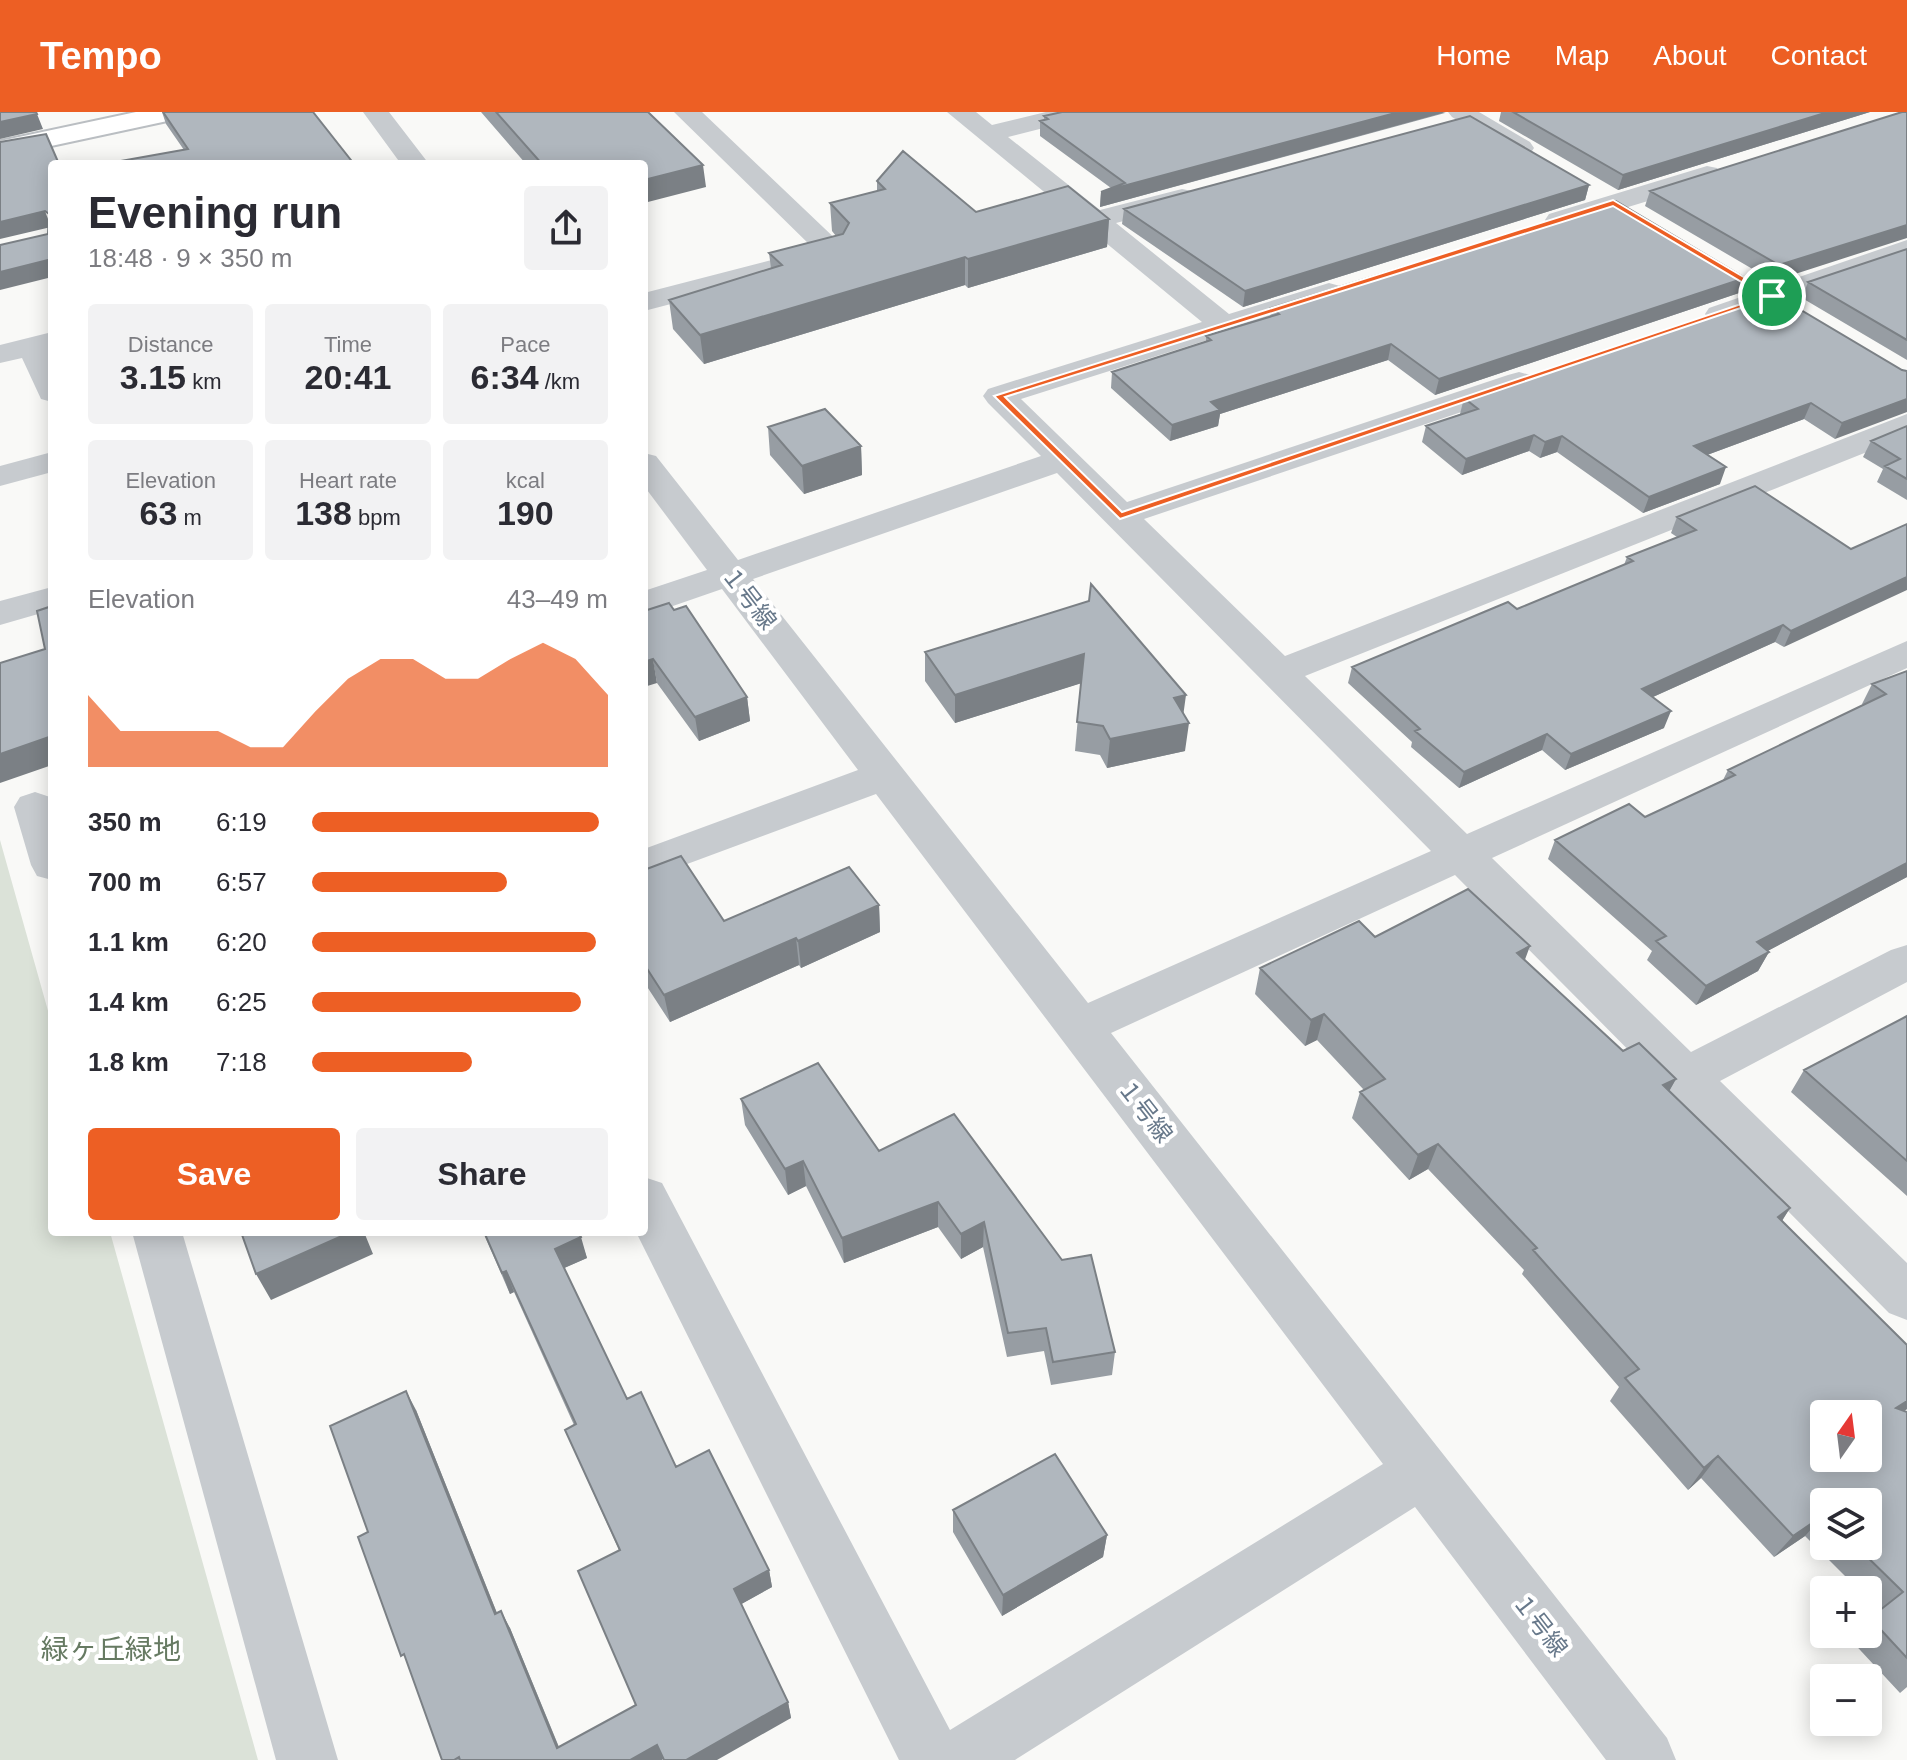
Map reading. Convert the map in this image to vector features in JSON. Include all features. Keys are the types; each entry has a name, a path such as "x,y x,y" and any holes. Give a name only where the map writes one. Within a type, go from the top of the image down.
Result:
{"main road":[{"path":"0,129 80,112"},
{"path":"0,149 172,112"}],"street":[{"path":"376,112 411,160"},
{"path":"648,301 834,253 687,112"},
{"path":"960,112 1225,325"},
{"path":"988,134 1078,112"},
{"path":"1466,117 1549,164"},
{"path":"1539,226 1731,166"},
{"path":"1587,187 1640,218"},
{"path":"1095,220 1201,191"},
{"path":"1698,321 1907,249"},
{"path":"1360,282 999,396 1907,1297"},
{"path":"0,354 43,344 48,371"},
{"path":"1120,516 1550,371"},
{"path":"1278,673 1907,424"},
{"path":"648,603 1063,460"},
{"path":"0,476 48,463"},
{"name":"１号線","path":"648,468 1645,1760"},
{"path":"0,613 48,599"},
{"path":"1080,1027 1907,653"},
{"path":"648,864 885,775"},
{"path":"29,809 48,855"},
{"path":"1686,1077 1907,962"},
{"path":"648,1206 932,1760"},
{"path":"158,1236 307,1760"},
{"path":"958,1760 1422,1471"}],"green space":[{"name":"緑ヶ丘緑地","path":"0,840 48,1011 48,1236 111,1236 258,1760 0,1760"}],"building":[{"path":"0,112 36,112 37,114 0,122"},
{"path":"163,112 313,112 351,160 126,160 188,149"},
{"path":"496,112 648,112 703,165 648,179 648,160 538,160"},
{"path":"1062,112 1399,112 1101,192 1125,183 1040,121 1048,119 1044,116"},
{"path":"1513,112 1828,112 1623,175"},
{"path":"1907,112 1907,225 1779,265 1650,191"},
{"path":"1470,116 1589,185 1245,291 1124,209"},
{"path":"46,134 57,160 48,160 48,213 45,211 0,222 0,142"},
{"path":"903,151 976,212 1068,186 1109,219 968,259 965,257 700,335 669,300 782,265 769,253 843,234 849,223 830,203 885,189 877,181"},
{"path":"1616,201 1745,278 1439,379 1391,344 1211,402 1220,410 1172,425 1112,372 1211,340 1206,336 1279,314 1271,308"},
{"path":"48,234 48,260 0,272 0,245"},
{"path":"1907,249 1907,340 1808,282"},
{"path":"1774,294 1907,371 1907,399 1842,423 1811,403 1694,446 1726,467 1649,497 1562,436 1545,442 1534,435 1466,459 1426,426 1478,409 1464,398"},
{"path":"825,409 861,446 802,466 768,427"},
{"path":"1907,426 1907,479 1885,466 1900,459 1871,441"},
{"path":"1755,486 1851,549 1907,524 1907,577 1791,631 1783,625 1642,689 1671,711 1571,754 1547,734 1464,772 1415,731 1420,729 1352,667 1508,602 1517,609 1633,561 1627,557 1696,530 1677,517"},
{"path":"1091,584 1186,695 1174,698 1189,723 1110,739 1103,726 1077,722 1084,654 955,695 925,652 1089,601"},
{"path":"669,603 674,610 686,606 747,697 695,717 653,659 648,661 648,610"},
{"path":"48,607 48,737 0,754 0,663 45,649 37,611"},
{"path":"1907,671 1907,863 1757,942 1769,952 1706,986 1656,941 1666,936 1555,840 1629,804 1645,817 1735,775 1728,770 1886,694 1872,684"},
{"path":"681,856 724,921 849,867 879,905 664,995 648,970 648,868"},
{"path":"1468,889 1530,946 1517,953 1623,1051 1639,1043 1676,1079 1663,1085 1790,1208 1778,1217 1907,1345 1907,1401 1896,1408 1907,1412 1907,1658 1882,1631 1882,1609 1903,1592 1870,1560 1882,1560 1882,1488 1810,1488 1810,1524 1793,1536 1718,1456 1704,1468 1625,1378 1639,1369 1533,1250 1537,1248 1438,1144 1418,1155 1360,1092 1385,1079 1324,1014 1311,1020 1260,968 1359,921 1375,937"},
{"path":"1907,1016 1907,1161 1804,1070"},
{"path":"818,1063 879,1151 954,1114 1062,1260 1091,1255 1115,1352 1053,1362 1046,1328 1008,1333 984,1222 961,1234 938,1202 842,1238 803,1161 785,1169 741,1099"},
{"path":"242,1236 342,1236 256,1274"},
{"path":"486,1236 580,1236 555,1249 627,1399 641,1392 676,1467 709,1450 769,1570 734,1589 788,1702 686,1760 664,1760 657,1745 630,1760 460,1760 459,1757 442,1760 404,1654 401,1656 358,1537 368,1532 330,1426 406,1391 495,1614 501,1611 557,1748 636,1705 578,1571 620,1550 565,1430 576,1424 506,1271 502,1273"},
{"path":"1055,1454 1107,1535 1003,1595 953,1510"}],"route":[{"path":"1613,203 1772,296 1120,516 999,396 1613,203"}]}
